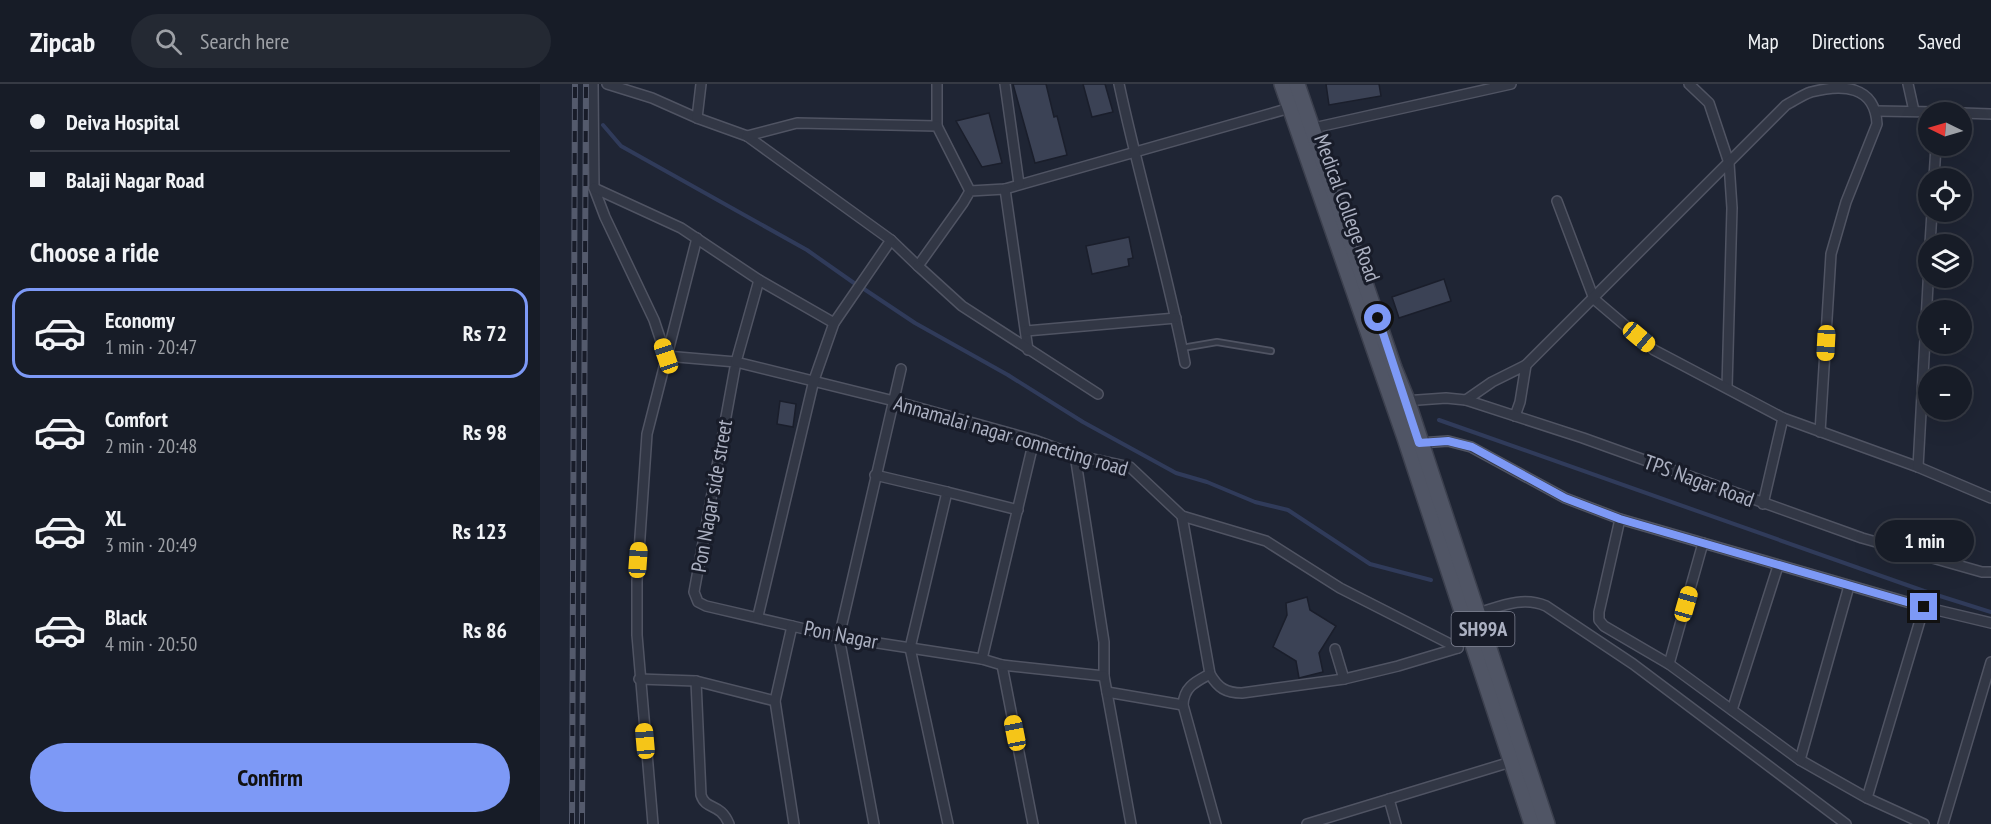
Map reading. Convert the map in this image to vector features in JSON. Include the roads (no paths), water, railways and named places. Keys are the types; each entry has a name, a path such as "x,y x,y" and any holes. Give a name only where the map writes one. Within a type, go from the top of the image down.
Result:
{"main road":[{"name":"Medical College Road","path":"1282,84 1290,108 1304,130"},
{"name":"Medical College Road","path":"1297,84 1304,130 1402,409 1478,613 1519,760 1532,824"},
{"name":"Medical College Road","path":"1414,439 1475,647 1546,824"}],"street":[{"path":"593,84 594,188 604,217 654,320 666,356"},
{"path":"607,84 652,98 697,118 747,136 891,240 962,306 1098,394"},
{"path":"697,118 701,84"},
{"path":"937,84 937,126 970,191"},
{"path":"1005,84 1019,184"},
{"path":"1119,84 1185,363"},
{"path":"1304,130 1511,84"},
{"path":"1689,84 1709,103 1729,163 1732,208 1727,387"},
{"path":"1908,84 1914,111"},
{"path":"1466,400 1492,382 1527,365 1786,105 1809,92 1831,88 1855,90 1868,96 1876,111 1876,124 1846,202 1832,254 1820,432"},
{"path":"970,191 1005,189 1290,108"},
{"path":"1876,111 1918,111"},
{"path":"1972,113 1991,114"},
{"path":"747,136 797,123 937,126"},
{"path":"594,188 681,228 759,280 834,323"},
{"path":"1005,189 1029,350"},
{"path":"918,266 970,191"},
{"path":"1557,201 1594,299 1654,350 1783,418 1918,467 1991,498"},
{"path":"652,824 639,679 637,581 647,434 697,238"},
{"path":"758,616 814,380 834,323 891,240"},
{"path":"666,356 736,362 759,280"},
{"path":"1918,467 1928,288"},
{"path":"1026,331 1176,318"},
{"name":"Annamalai nagar connecting road","path":"736,362 894,401 1034,440 1075,455 1130,467 1182,516 1266,541 1340,588 1458,648"},
{"name":"Pon Nagar side street","path":"736,362 694,592 698,603 706,606 758,616 792,626"},
{"path":"1515,416 1527,365"},
{"path":"874,824 839,637 901,369"},
{"name":"TPS Nagar Road","path":"1402,409 1446,398 1466,400 1583,438 1862,538 1982,572 1991,572"},
{"path":"1763,504 1783,418"},
{"path":"1414,439 1448,441 1472,447 1565,498 1620,519 1849,586 1991,623"},
{"path":"982,659 1034,440"},
{"path":"1075,455 1104,642 1104,676 1131,824"},
{"path":"875,475 1018,510"},
{"path":"947,492 910,648 948,824"},
{"path":"1182,516 1210,674 1217,686 1229,693 1344,679 1458,648 1475,647"},
{"path":"1620,519 1599,612 1599,620 1604,626 1669,664 1800,760 1867,798 1924,824"},
{"path":"1669,664 1703,543"},
{"path":"1732,710 1778,566"},
{"path":"1800,760 1849,586"},
{"path":"1478,613 1507,604 1533,601 1546,606 1633,664 1846,824"},
{"path":"1867,798 1924,607"},
{"name":"Pon Nagar","path":"775,701 792,626 839,637 982,659 1002,665 1104,676"},
{"path":"1335,649 1344,679"},
{"path":"1943,824 1991,662"},
{"path":"1002,665 1033,824"},
{"path":"1210,674 1190,685 1183,697 1183,705 1216,824"},
{"path":"639,679 696,681 775,701 794,824"},
{"path":"696,681 700,795 705,803 724,812 729,824"},
{"path":"1107,692 1183,705"},
{"path":"1307,824 1519,760"},
{"path":"1389,799 1396,824"}],"lane":[{"path":"1182,348 1217,342 1271,351"}],"waterway":[{"path":"603,125 621,146 807,250 854,283"},
{"path":"864,289 915,323 1008,375 1083,422 1176,473 1207,482 1255,502 1288,510 1370,564 1431,580"},
{"path":"1439,420 1924,591 1991,612"}],"railway":[{"path":"572,824 575,84"},
{"path":"582,824 586,84"}]}
